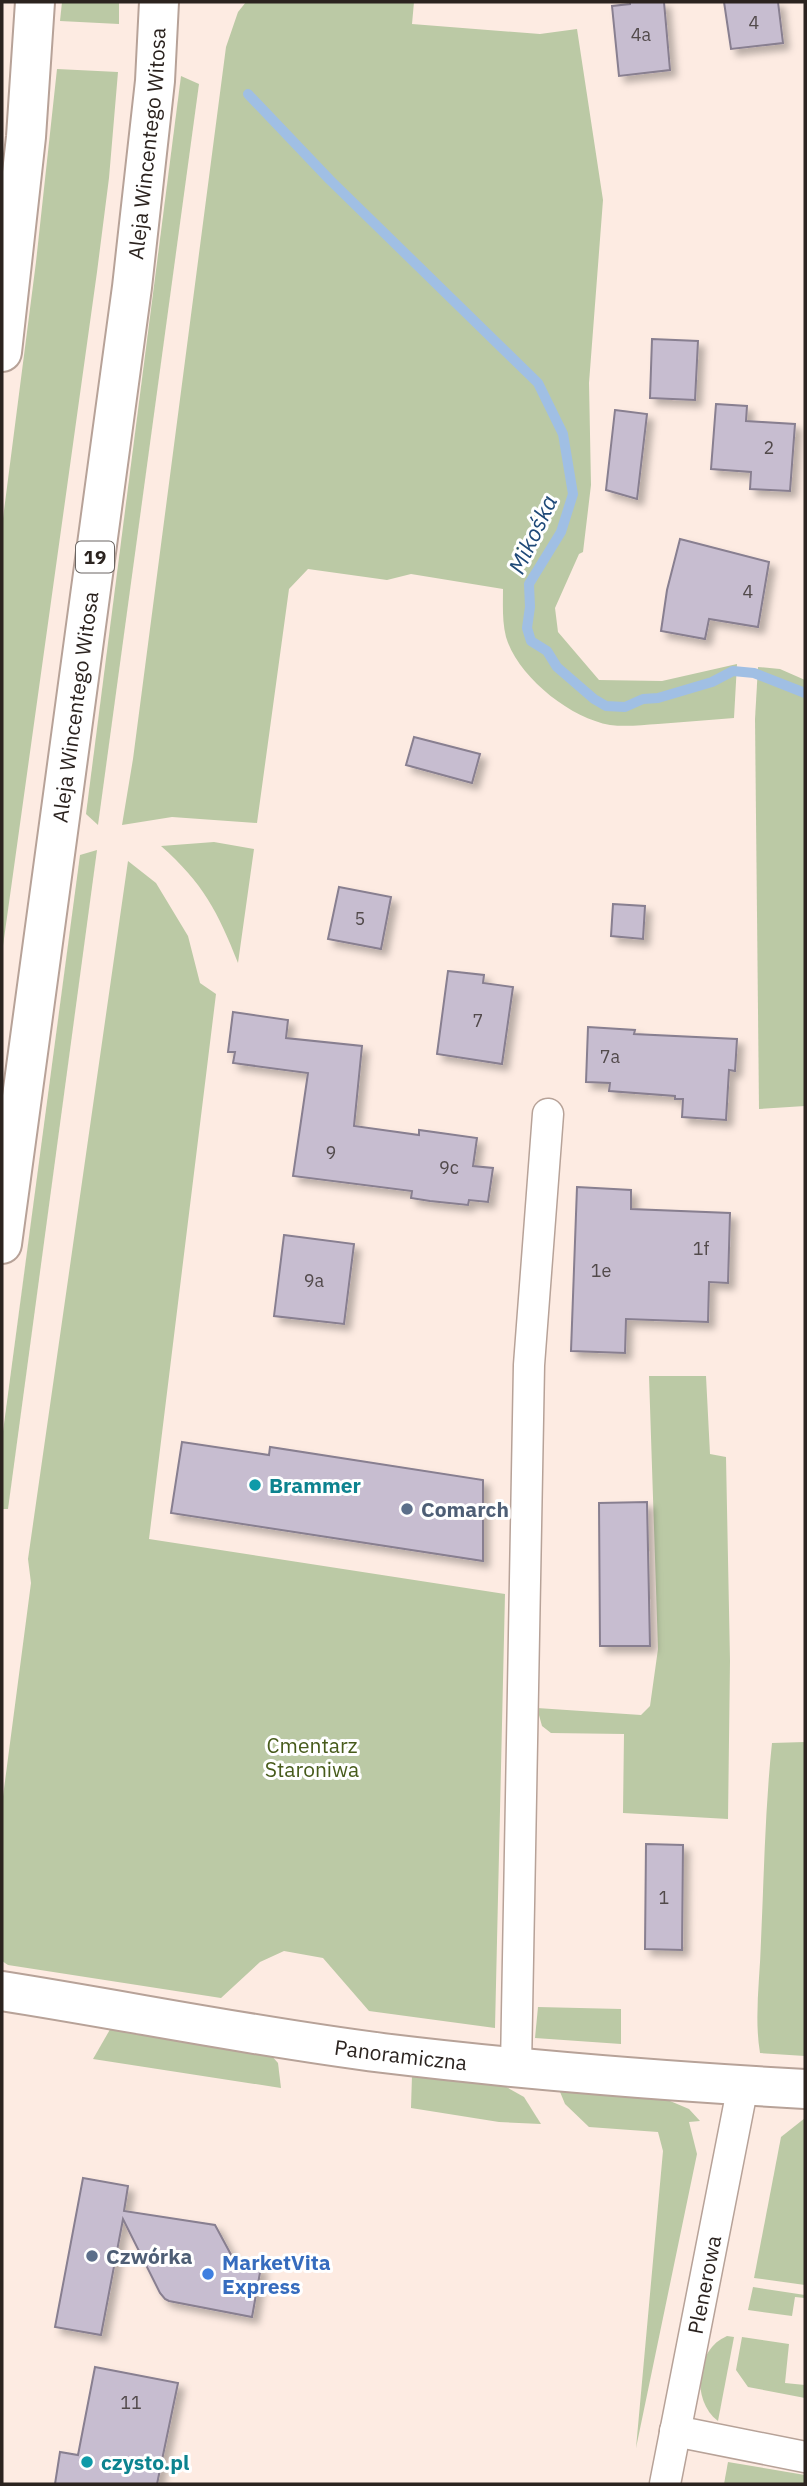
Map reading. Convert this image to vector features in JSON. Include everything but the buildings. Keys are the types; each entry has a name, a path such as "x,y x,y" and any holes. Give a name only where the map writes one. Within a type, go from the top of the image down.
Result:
{"main road":[{"path":"2,352 26,137 35,2"},
{"name":"Aleja Wincentego Witosa","path":"2,1244 132,287 155,81 159,2"},
{"name":"Panoramiczna","path":"2,1991 290,2040 516,2067 805,2089"}],"street":[{"path":"516,2067 529,1365 548,1114"},
{"name":"Plenerowa","path":"665,2484 743,2085"},
{"path":"675,2431 805,2457"}],"green space":[{"path":"62,2 119,2 119,24 60,21"},
{"path":"246,2 414,2 412,24 540,34 577,29 603,200 589,383 591,485 583,552 579,554 555,608 558,632 599,680 662,681 737,664 734,718 628,726 595,721 563,705 534,681 522,667 506,637 503,589 411,574 387,580 308,569 289,589 257,823 172,817 122,825 133,759 226,47 238,12"},
{"path":"57,69 118,72 109,178 97,272 2,953 2,526 36,262"},
{"path":"181,76 199,84 98,825 86,814"},
{"path":"758,667 780,669 805,680 805,1106 759,1109 755,719"},
{"path":"214,842 254,849 238,963 208,899 188,873 161,846"},
{"path":"97,850 8,1509 2,1509 2,1439 80,855"},
{"name":"Cmentarz Staroniwa","path":"128,861 156,883 188,936 200,983 216,994 149,1539 505,1594 495,2028 369,2011 323,1958 284,1951 260,1962 221,1998 8,1965 2,1961 2,1804 31,1583 28,1559"},
{"path":"649,1376 706,1376 710,1454 726,1457 730,1661 728,1819 623,1813 624,1734 551,1733 542,1726 537,1708 641,1715 650,1706 658,1649"},
{"path":"805,1742 805,2056 760,2053 758,1997 772,1743"},
{"path":"538,2007 621,2009 621,2044 535,2038"},
{"path":"112,2026 271,2055 278,2063 281,2088 93,2059"},
{"path":"412,2075 501,2084 524,2097 541,2124 499,2122 411,2108"},
{"path":"558,2087 663,2098 689,2109 700,2121 689,2122 697,2154 636,2448 663,2151 658,2132 589,2127 565,2104"},
{"path":"805,2118 805,2285 754,2278 781,2137"},
{"path":"753,2287 805,2295 805,2298 795,2297 792,2316 748,2310"},
{"path":"727,2336 734,2337 718,2421 709,2412 704,2401 700,2376 708,2352"},
{"path":"742,2337 789,2344 785,2383 805,2385 805,2398 748,2387 736,2370"},
{"path":"728,2462 805,2475 805,2484 724,2484"}],"waterway":[{"name":"Mikośka","path":"248,94 330,180 538,383 563,434 573,494 561,532 529,584 527,628 531,641 547,651 557,667 606,706 625,707 643,699 658,698 712,682 733,671 754,673 805,693"}],"place":[{"name":"Brammer","path":"255,1485"},
{"name":"Comarch","path":"407,1509"},
{"name":"Czwórka","path":"92,2256"},
{"name":"MarketVita Express","path":"208,2274"},
{"name":"czysto.pl","path":"87,2462"}]}
